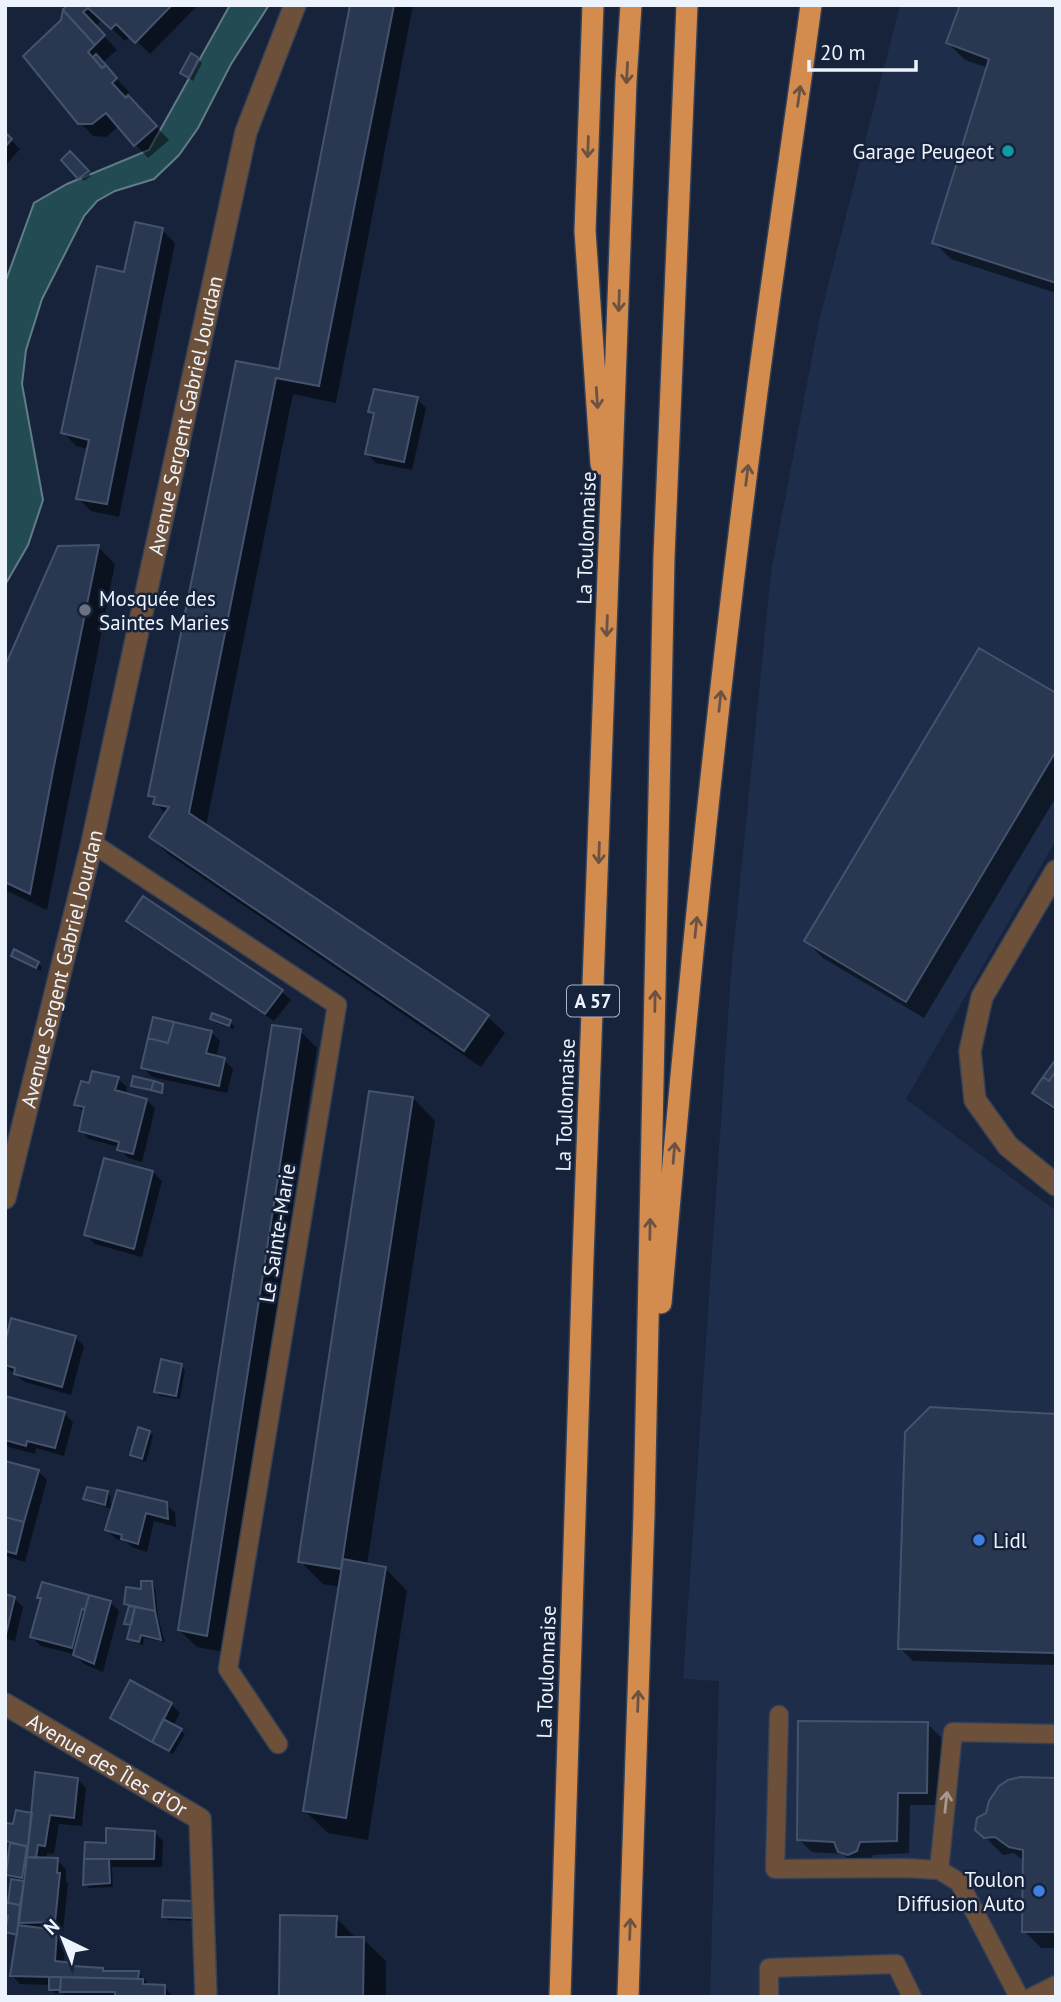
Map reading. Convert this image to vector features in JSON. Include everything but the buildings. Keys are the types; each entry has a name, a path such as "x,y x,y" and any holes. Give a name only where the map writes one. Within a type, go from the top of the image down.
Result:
{"highway":[{"path":"593,5 585,231 609,582"},
{"name":"La Toulonnaise","path":"560,1997 583,1258 631,5"},
{"path":"628,1997 644,1514 664,557 687,5"},
{"path":"644,1514 681,1065 726,642 755,407 811,5"}],"street":[{"name":"Avenue Sergent Gabriel Jourdan","path":"5,1198 92,843 246,132 295,5"},
{"path":"1056,872 982,997 970,1051 975,1100 1008,1146 1056,1185"},
{"name":"Avenue des Îles d'Or","path":"5,1704 200,1819 206,1997"}],"lane":[{"name":"Le Sainte-Marie","path":"92,843 337,1005 228,1669 278,1744"},
{"path":"779,1715 775,1868 939,1870 959,1882 1019,1997"},
{"path":"939,1870 953,1732 1056,1734"},
{"path":"769,1997 769,1968 896,1964 912,1997"},
{"path":"1032,1997 1056,1985"}],"shaded area":[{"path":"230,5 269,5 231,64 198,128 179,155 154,179 115,191 97,201 84,216 42,299 26,350 22,384 43,500 28,545 5,585 5,283 34,203 67,184 149,150"},
{"path":"900,5 1056,5 1056,840 906,1099 1056,1211 1056,1997 710,1997 719,1681 683,1679 731,973 771,572 819,321"}],"place":[{"name":"Garage Peugeot","path":"1008,151"},
{"name":"Mosquée des Saintes Maries","path":"85,610"},
{"name":"Lidl","path":"979,1540"},
{"name":"Toulon Diffusion Auto","path":"1039,1891"}]}
